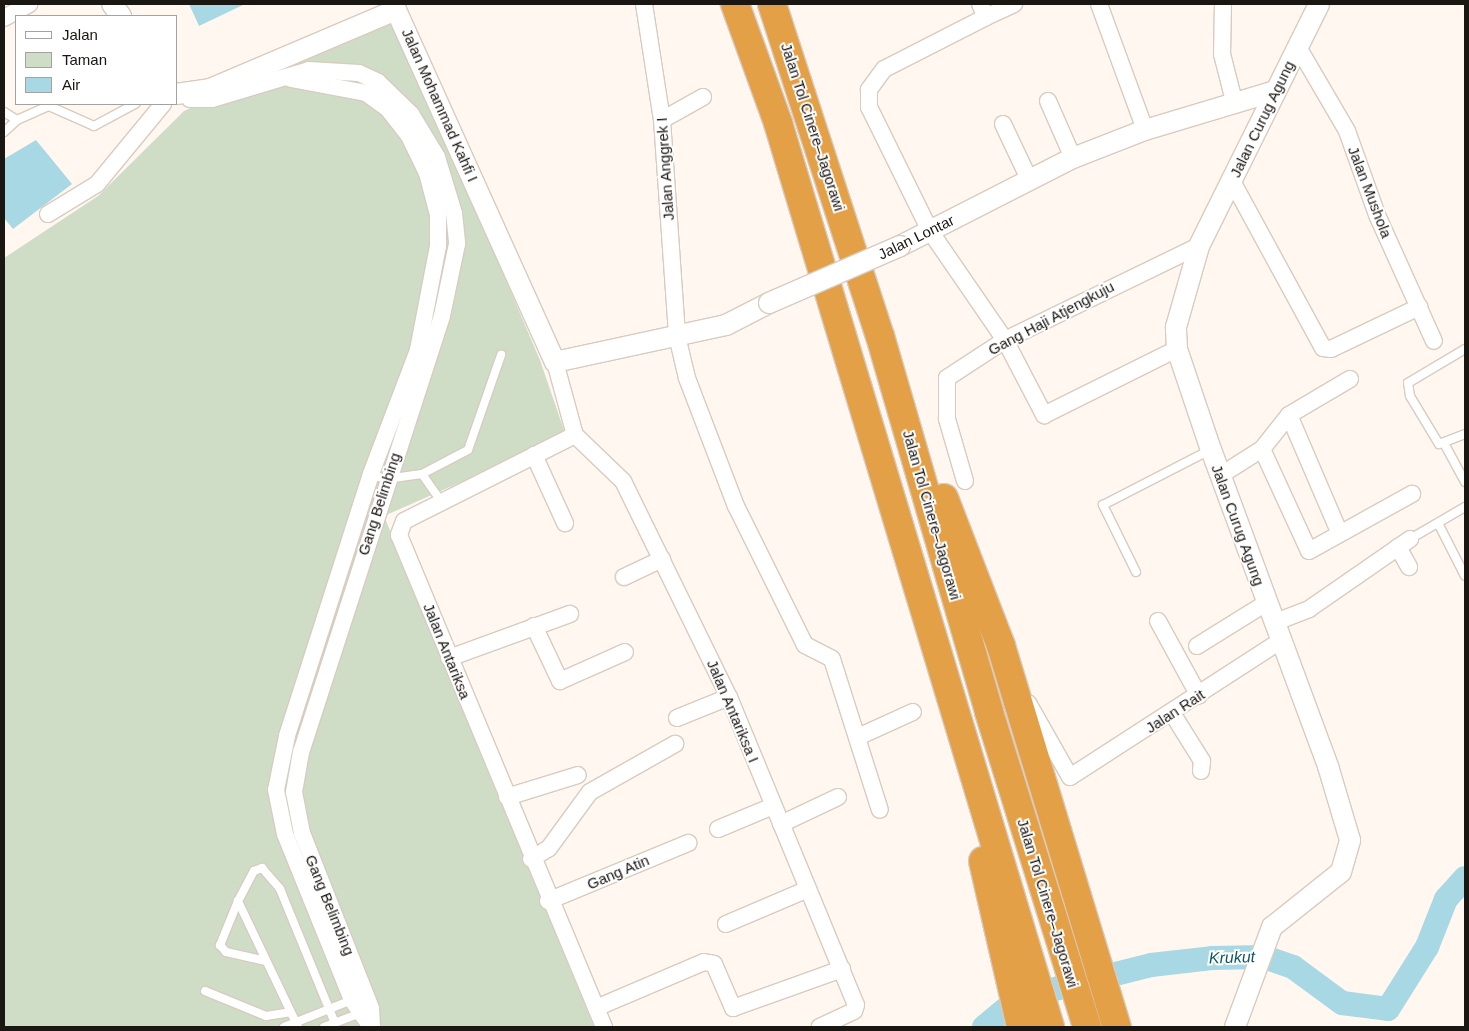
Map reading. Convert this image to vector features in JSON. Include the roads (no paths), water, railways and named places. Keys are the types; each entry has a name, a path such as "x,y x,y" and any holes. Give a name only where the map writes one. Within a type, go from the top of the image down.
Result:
{"highway":[{"path":"735,4 778,124 938,659 1024,983 1050,1027"},
{"name":"Jalan Tol Cinere–Jagorawi","path":"772,4 880,336 1087,1027"},
{"path":"880,336 1001,646 1064,850 1105,967 1117,1027"},
{"path":"1105,967 1136,1027"},
{"path":"1021,1027 1024,983"}],"street":[{"path":"4,18 29,4"},
{"path":"112,4 120,15"},
{"name":"Jalan Anggrek I","path":"644,4 662,120 677,336 687,378 736,506 805,645 832,659 860,736 880,810"},
{"path":"1014,4 983,10 884,68 869,90 869,107 930,231 977,306 1005,340 1044,415 1177,349"},
{"path":"1099,4 1145,130"},
{"path":"1223,4 1222,54 1234,101"},
{"name":"Jalan Curug Agung","path":"1235,1027 1268,934 1341,872 1350,840 1328,766 1273,624 1177,349 1182,294 1199,246 1232,181 1272,92 1298,47 1319,4"},
{"name":"Jalan Mohammad Kahfi I","path":"179,95 210,89 402,7 555,362"},
{"name":"Jalan Mushola","path":"1298,47 1347,131 1377,215 1434,341"},
{"path":"334,68 334,85"},
{"name":"Gang Belimbing","path":"179,95 212,99 291,79 309,70 334,68 378,82 411,114 437,156 454,213 457,244 442,316 378,477 286,736 276,790 285,834 372,1027"},
{"name":"Gang Belimbing","path":"291,79 334,85 366,93 388,109 409,136 427,173 438,215 438,246 418,350 378,477 301,752 294,792 302,833 362,1004"},
{"name":"Jalan Lontar","path":"555,362 726,325 768,303 900,246 1073,158 1145,130 1234,101 1272,92"},
{"path":"662,120 703,97"},
{"path":"1048,101 1073,158"},
{"path":"48,214 97,184 162,105"},
{"path":"1003,124 1030,181"},
{"path":"1232,181 1326,350 1419,307"},
{"name":"Gang Haji Atjengkuju","path":"965,481 947,419 947,378 1005,340 1199,246"},
{"path":"555,362 575,435"},
{"path":"1221,475 1262,449 1289,415 1350,379"},
{"path":"1289,415 1340,534"},
{"name":"Jalan Antariksa","path":"575,435 404,521 400,535 548,901 604,1027"},
{"name":"Jalan Antariksa I","path":"575,435 623,480 729,697 842,969 856,1008 819,1027"},
{"path":"1262,449 1309,551 1412,494"},
{"path":"534,455 565,523"},
{"path":"1273,624 1309,609 1404,543 1409,567"},
{"path":"624,577 662,559"},
{"path":"1197,646 1266,603"},
{"path":"449,658 570,614"},
{"path":"1158,622 1199,696"},
{"path":"534,626 560,681 625,652"},
{"name":"Jalan Rait","path":"1028,704 1070,777 1199,696 1280,642"},
{"path":"677,718 729,697"},
{"path":"860,736 913,712"},
{"path":"1172,713 1202,761 1201,771"},
{"path":"531,859 549,848 590,792 674,744"},
{"path":"507,797 578,775"},
{"path":"276,790 294,792"},
{"path":"781,824 838,797"},
{"path":"718,829 773,806"},
{"name":"Gang Atin","path":"548,901 688,843"},
{"path":"726,924 808,889"},
{"path":"596,1008 704,962 714,964 733,1008 842,969"}],"lane":[{"path":"4,132 17,120 50,106 94,126 133,105"},
{"path":"4,112 17,120"},
{"path":"1465,349 1408,383 1410,396 1435,439 1445,445 1465,482"},
{"path":"378,477 422,474 468,450 501,355"},
{"path":"1445,445 1465,434"},
{"path":"1136,572 1103,505 1211,450"},
{"path":"422,474 441,501"},
{"path":"1404,543 1465,507"},
{"path":"1438,523 1465,576"},
{"path":"266,961 226,952 220,945 254,870 268,872 335,1023"},
{"path":"238,902 297,1025"},
{"path":"205,991 266,1016 290,1012"},
{"path":"284,1027 297,1025 328,1009 362,1004"},
{"path":"324,1027 335,1023 362,1004"}],"water":[{"path":"189,4 245,4 199,26"},
{"path":"36,140 72,184 13,229 4,218 4,159"}],"waterway":[{"name":"Krukut","path":"984,1027 1019,998 1151,965 1212,958 1264,957 1293,967 1342,1003 1388,1009 1427,947 1446,899 1465,878"}]}
